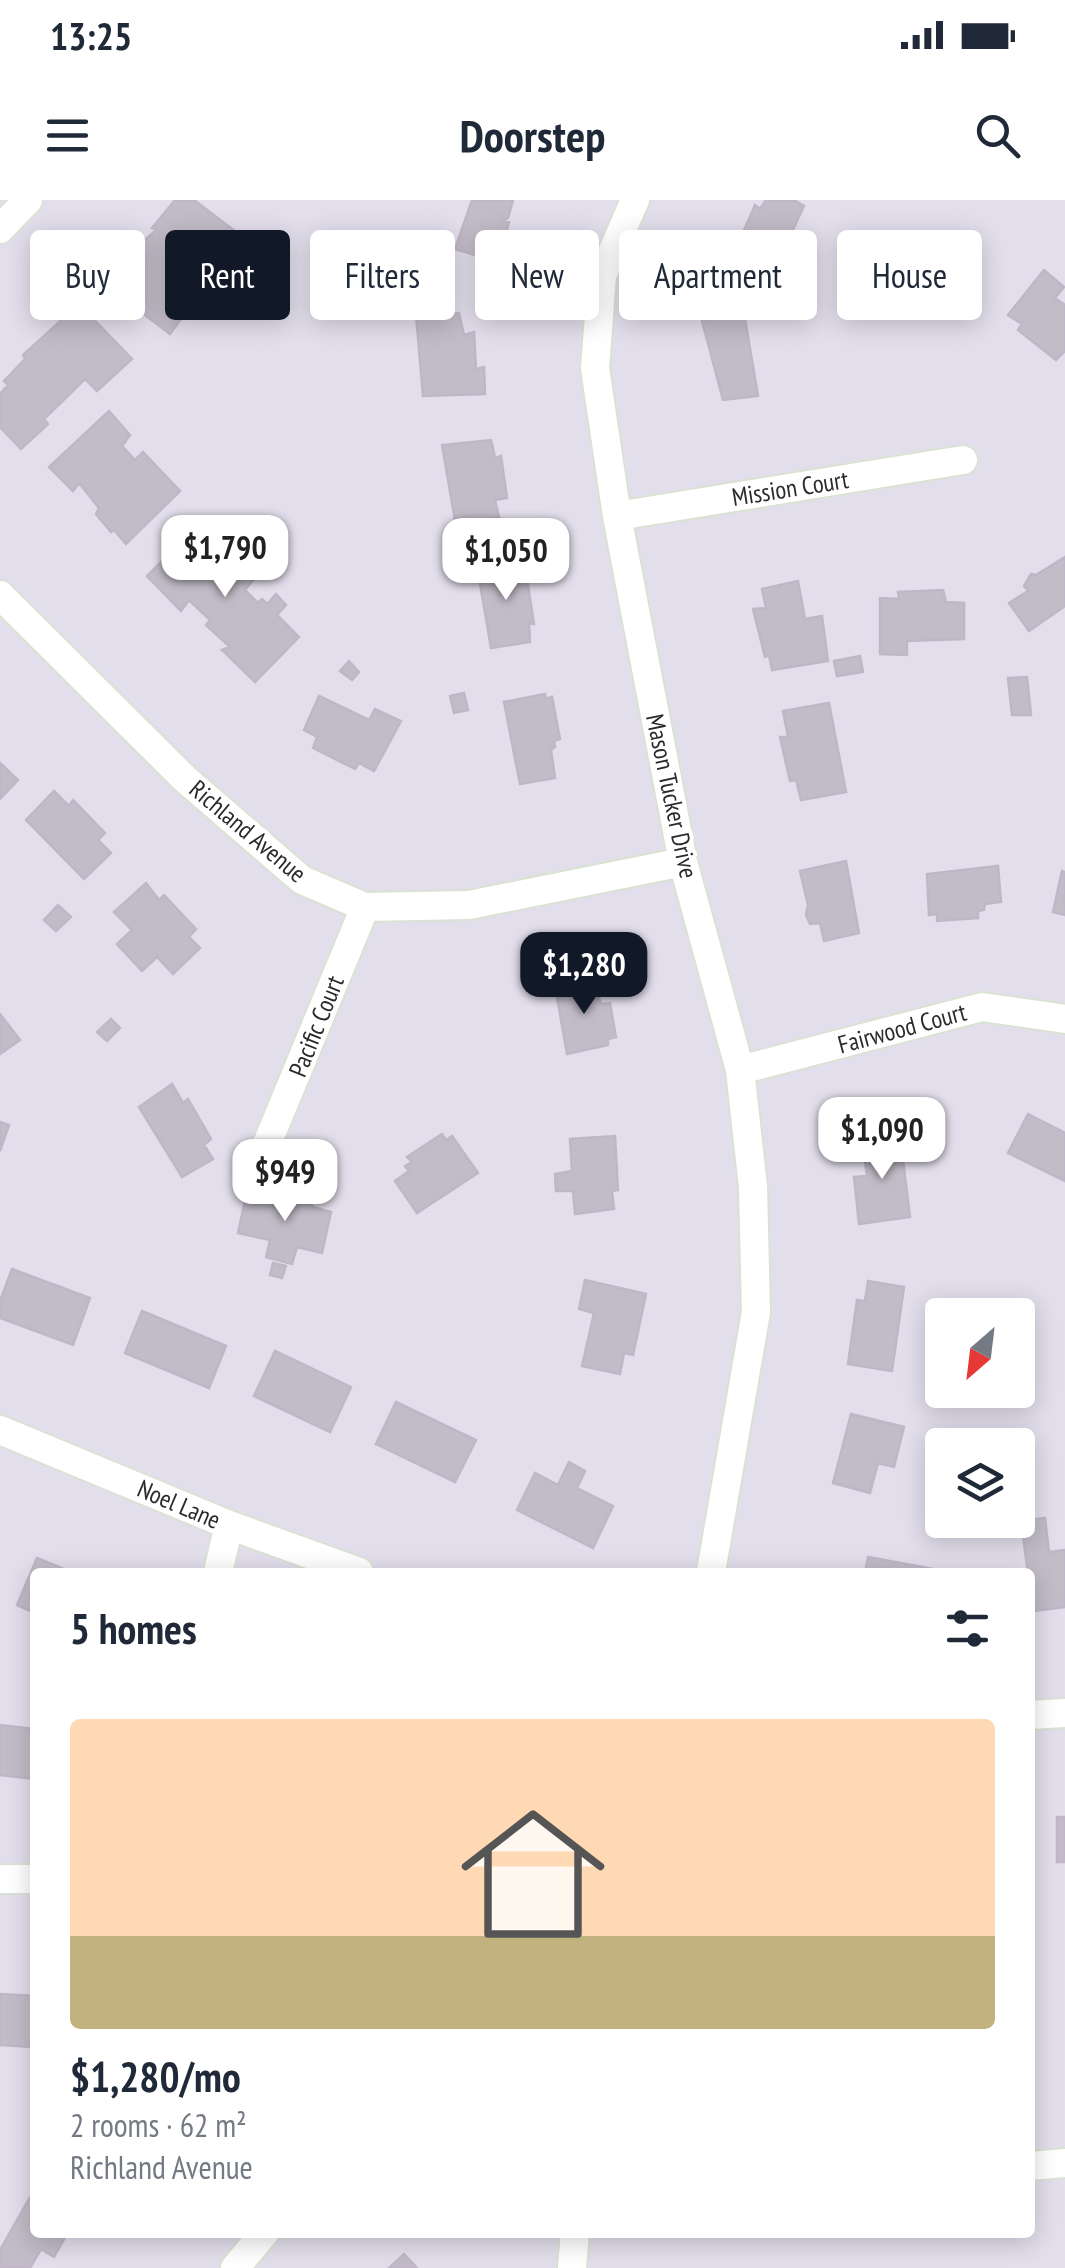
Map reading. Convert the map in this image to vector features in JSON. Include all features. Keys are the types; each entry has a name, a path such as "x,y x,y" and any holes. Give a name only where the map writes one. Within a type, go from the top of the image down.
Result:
{"street":[{"path":"0,229 28,200"},
{"name":"Mason Tucker Drive","path":"634,200 602,276 595,368 617,516 683,862 740,1070 752,1187 756,1312 712,1568"},
{"name":"Mission Court","path":"617,516 963,460"},
{"name":"Richland Avenue","path":"0,594 185,778 302,880 365,907 469,905 683,862"},
{"name":"Pacific Court","path":"267,1144 365,907"},
{"name":"Fairwood Court","path":"740,1070 982,1006 1065,1020"},
{"name":"Noel Lane","path":"0,1430 229,1525 348,1568"},
{"path":"219,1568 229,1525"},
{"path":"1035,1715 1065,1713"},
{"path":"0,1879 30,1879"},
{"path":"1035,2166 1065,2163"},
{"path":"235,2268 260,2238"},
{"path":"572,2268 574,2238"}],"building":[{"path":"175,200 194,200 233,230 165,230 165,320 180,320 170,334 145,315 145,240 156,230 152,228"},
{"path":"472,200 513,200 508,218 503,221 509,222 507,230 475,230 475,255 455,249"},
{"path":"766,200 794,200 804,206 793,230 744,230 755,205 760,209"},
{"path":"1044,270 1064,287 1055,298 1065,305 1065,351 1056,360 1018,330 1022,324 1008,315"},
{"path":"455,313 459,313 464,335 474,332 476,369 484,367 485,394 423,396 416,320 455,320"},
{"path":"61,320 94,320 132,359 97,391 85,379 44,419 48,424 21,449 0,427 0,394 8,385 4,381 25,359 23,355"},
{"path":"745,320 758,396 723,400 702,321"},
{"path":"109,411 130,435 122,446 135,460 143,452 180,491 126,544 96,514 99,508 79,483 73,491 49,467"},
{"path":"491,440 495,458 501,456 507,498 495,500 499,517 456,526 442,445"},
{"path":"202,521 235,553 231,558 253,580 245,590 258,603 262,599 267,604 276,594 286,605 277,615 299,637 255,682 222,650 230,647 206,625 210,620 189,600 181,611 147,576"},
{"path":"1065,557 1065,606 1029,631 1009,603 1028,591 1024,586 1031,574 1036,575"},
{"path":"516,558 520,580 527,579 534,624 529,623 530,642 491,648 477,566"},
{"path":"798,581 805,619 822,616 828,661 772,670 753,609 766,608 762,589"},
{"path":"943,590 946,602 964,603 964,639 907,641 907,655 880,654 880,598 899,599 898,592"},
{"path":"860,656 863,672 837,676 834,661"},
{"path":"349,661 359,672 352,680 340,671"},
{"path":"1027,677 1031,715 1012,715 1008,678"},
{"path":"464,693 468,710 454,713 450,696"},
{"path":"545,694 546,699 552,697 560,739 554,741 551,750 555,778 520,784 504,702"},
{"path":"319,696 369,720 375,709 401,721 374,771 359,763 355,769 313,748 317,737 304,730"},
{"path":"829,703 846,792 801,800 796,780 790,781 780,737 788,737 783,711"},
{"path":"0,763 18,780 0,799"},
{"path":"54,791 69,806 73,800 105,833 98,840 111,853 84,879 26,820"},
{"path":"846,861 859,933 824,941 820,923 810,924 806,915 808,905 800,871"},
{"path":"998,866 1001,902 985,904 984,910 978,911 978,918 937,921 937,914 929,915 927,874"},
{"path":"1062,871 1065,872 1065,915 1053,912"},
{"path":"146,883 159,900 164,895 196,929 189,937 200,948 173,974 157,957 142,971 117,944 132,930 114,912"},
{"path":"58,905 71,917 56,931 44,920"},
{"path":"590,978 594,998 599,998 601,1004 610,1003 616,1037 608,1039 608,1045 567,1054 555,986"},
{"path":"0,1014 20,1040 0,1054"},
{"path":"111,1019 120,1028 107,1041 97,1032"},
{"path":"172,1084 183,1103 188,1099 211,1139 204,1145 213,1159 182,1177 139,1107"},
{"path":"1028,1114 1065,1133 1065,1181 1008,1153"},
{"path":"0,1122 9,1125 0,1151"},
{"path":"442,1134 446,1140 452,1136 478,1173 417,1213 395,1181 409,1171 405,1166 412,1162 407,1157"},
{"path":"900,1135 910,1217 859,1224 854,1177 867,1176 862,1139"},
{"path":"615,1136 618,1190 612,1191 614,1209 575,1214 573,1191 556,1191 555,1174 572,1171 570,1139"},
{"path":"267,1190 312,1201 312,1207 331,1212 322,1253 297,1247 292,1264 266,1257 270,1240 238,1233 246,1196 265,1200"},
{"path":"273,1263 286,1266 282,1278 270,1275"},
{"path":"12,1269 90,1298 73,1345 0,1318 0,1301"},
{"path":"585,1280 646,1294 633,1355 624,1353 620,1374 582,1366 594,1313 579,1309"},
{"path":"868,1281 904,1287 892,1371 848,1364 857,1300 865,1301"},
{"path":"142,1311 226,1346 209,1388 125,1353"},
{"path":"275,1351 351,1387 330,1432 254,1396"},
{"path":"396,1402 476,1440 455,1482 376,1444"},
{"path":"851,1414 904,1427 894,1467 878,1463 870,1493 833,1483"},
{"path":"569,1462 585,1471 577,1488 613,1506 593,1548 517,1510 535,1473 558,1485"},
{"path":"1045,1518 1049,1552 1065,1550 1065,1607 1035,1611 1035,1568 1027,1568 1023,1538 1035,1538 1035,1519"},
{"path":"868,1557 927,1568 866,1568"},
{"path":"37,1558 61,1568 33,1568"},
{"path":"30,1574 30,1611 17,1605"},
{"path":"0,1725 30,1728 30,1778 0,1775"},
{"path":"1057,1817 1065,1817 1065,1862 1057,1862"},
{"path":"0,1994 30,1996 30,2047 0,2045"},
{"path":"30,2197 30,2238 65,2238 54,2257 41,2249 30,2268 0,2268 0,2250"},
{"path":"404,2254 417,2268 389,2268"}]}
